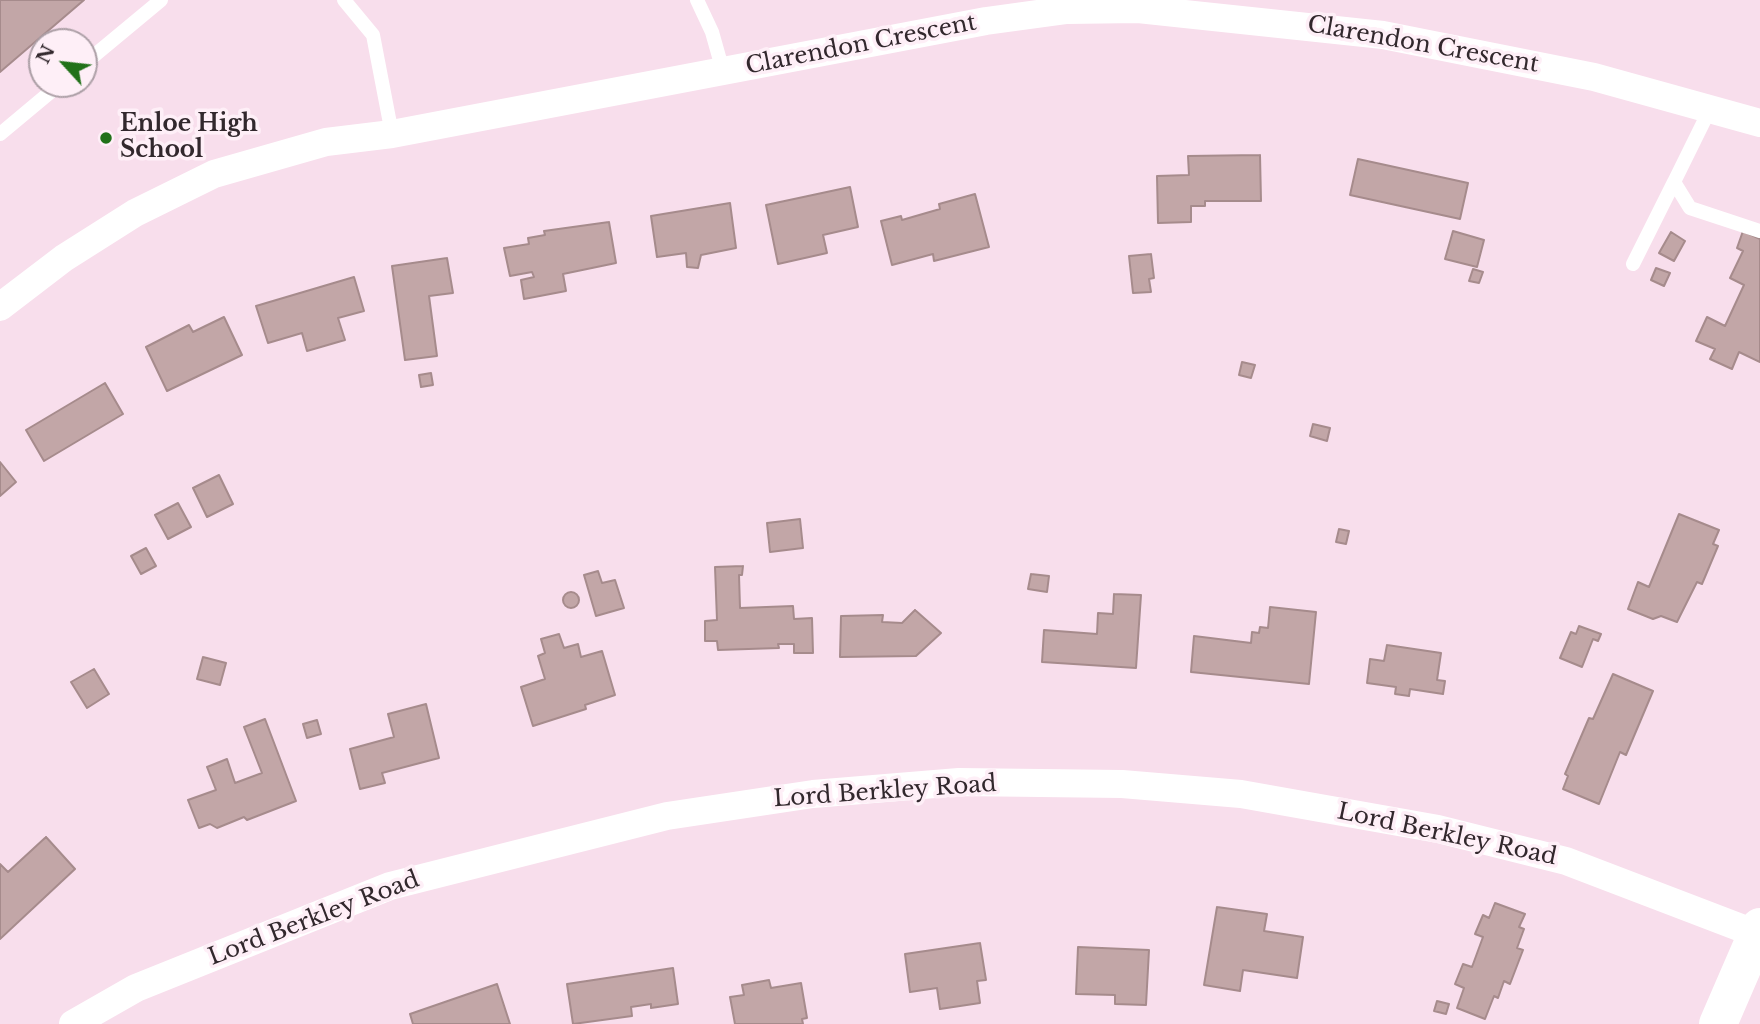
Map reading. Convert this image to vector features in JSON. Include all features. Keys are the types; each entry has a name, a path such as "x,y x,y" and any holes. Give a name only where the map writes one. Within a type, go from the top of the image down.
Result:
{"main road":[{"path":"1718,1024 1759,932"}],"street":[{"name":"Clarendon Crescent","path":"0,307 64,258 135,213 214,174 326,142 393,134 986,21 1067,10 1138,9 1383,35 1529,62 1711,107 1760,123"},
{"name":"Lord Berkley Road","path":"73,1024 136,988 390,886 667,817 813,794 958,782 1122,784 1241,794 1438,829 1566,861 1759,932"}],"lane":[{"path":"98,52 161,0"},
{"path":"344,0 373,35 393,134"},
{"path":"697,0 712,32 723,71"},
{"path":"0,134 43,98"},
{"path":"1633,264 1711,107"},
{"path":"1674,182 1690,208 1760,231"}],"building":[{"path":"0,0 84,0 51,28 28,28 28,48 0,72"},
{"path":"1260,155 1261,201 1205,201 1205,206 1191,206 1191,222 1158,223 1157,176 1189,175 1188,156"},
{"path":"1358,159 1468,183 1460,219 1350,195"},
{"path":"850,187 858,227 823,235 827,253 778,264 766,205"},
{"path":"975,194 989,247 934,261 933,254 892,265 881,221 901,216 902,220 940,209 939,204"},
{"path":"730,203 736,248 701,255 698,268 687,267 686,253 657,257 651,216"},
{"path":"609,222 616,263 563,274 566,291 524,299 521,280 534,277 532,272 510,276 504,248 529,244 528,238 545,235 544,231"},
{"path":"1453,231 1484,240 1477,267 1445,259"},
{"path":"1743,231 1760,239 1760,362 1739,352 1732,369 1710,359 1715,349 1696,341 1707,317 1725,326 1744,285 1730,278 1743,251 1737,248"},
{"path":"1671,232 1685,241 1674,261 1659,253"},
{"path":"1151,254 1154,278 1149,279 1151,292 1133,293 1129,256"},
{"path":"447,258 453,293 429,296 437,356 405,360 392,266"},
{"path":"1656,268 1670,273 1664,286 1651,280"},
{"path":"1473,269 1483,272 1479,283 1469,281"},
{"path":"354,277 364,311 338,318 345,340 307,351 302,333 268,343 256,306"},
{"path":"224,317 242,355 167,391 146,347 189,325 193,332"},
{"path":"1242,362 1255,365 1251,378 1239,375"},
{"path":"431,373 433,385 421,387 419,375"},
{"path":"105,383 123,414 44,461 26,430"},
{"path":"1313,424 1330,428 1327,441 1310,436"},
{"path":"0,462 16,482 0,496"},
{"path":"219,475 233,504 207,517 193,488"},
{"path":"178,503 191,527 168,539 155,515"},
{"path":"1679,514 1719,530 1713,544 1718,546 1702,584 1697,582 1677,622 1661,616 1653,619 1628,609 1638,582 1649,587"},
{"path":"800,519 803,548 770,552 767,523"},
{"path":"1339,529 1349,531 1346,544 1336,542"},
{"path":"146,548 156,566 141,574 131,556"},
{"path":"743,566 742,575 739,575 740,608 793,606 794,619 812,618 813,653 794,653 794,644 778,644 779,648 718,650 717,641 705,641 705,621 717,620 715,567"},
{"path":"598,571 602,583 615,580 624,608 596,616 584,575"},
{"path":"1031,574 1049,576 1047,592 1028,589"},
{"path":"571,592 579,600 571,608 563,600"},
{"path":"1114,594 1141,595 1136,668 1042,662 1044,630 1097,634 1098,613 1113,614"},
{"path":"1270,607 1316,612 1309,684 1191,672 1194,636 1251,643 1252,632 1259,633 1260,627 1268,628"},
{"path":"915,610 941,633 916,656 840,657 841,616 883,615 882,622 902,623"},
{"path":"1579,626 1601,634 1598,641 1593,639 1582,667 1560,658 1571,632 1576,634"},
{"path":"559,634 564,648 578,644 581,657 602,651 615,695 585,705 586,709 533,726 521,687 545,679 538,656 545,653 541,639"},
{"path":"1387,645 1441,653 1437,680 1445,681 1443,694 1410,689 1409,696 1395,694 1396,687 1367,683 1370,659 1384,661"},
{"path":"203,657 226,663 220,685 197,679"},
{"path":"94,669 109,694 87,708 71,682"},
{"path":"1613,674 1653,691 1626,755 1620,752 1599,804 1563,789 1568,776 1565,774 1589,718 1593,719"},
{"path":"426,704 439,758 382,773 385,783 360,789 350,749 394,737 388,714"},
{"path":"265,719 296,801 247,820 244,817 217,828 210,824 199,828 188,800 216,790 207,767 227,759 235,783 262,773 244,727"},
{"path":"317,720 321,734 307,738 303,724"},
{"path":"46,837 75,869 0,939 0,864 8,872"},
{"path":"1495,903 1525,914 1519,927 1524,929 1517,948 1523,950 1510,984 1504,981 1498,998 1494,996 1485,1019 1457,1008 1464,988 1455,984 1463,964 1472,967 1483,937 1475,934 1483,915 1489,918"},
{"path":"1217,907 1267,914 1264,931 1303,937 1297,978 1243,970 1240,991 1204,985"},
{"path":"980,943 986,980 977,981 980,1003 940,1009 937,988 910,992 905,954"},
{"path":"1078,947 1149,950 1146,1005 1115,1004 1115,995 1076,994"},
{"path":"673,968 678,1004 651,1008 651,1004 631,1007 632,1016 573,1024 567,984"},
{"path":"769,980 771,988 801,983 807,1018 802,1019 803,1024 735,1024 730,997 744,995 742,985"},
{"path":"497,984 510,1024 413,1024 410,1014"},
{"path":"1437,1001 1449,1004 1446,1014 1434,1011"}],"place":[{"name":"Enloe High School","path":"106,138"}]}
